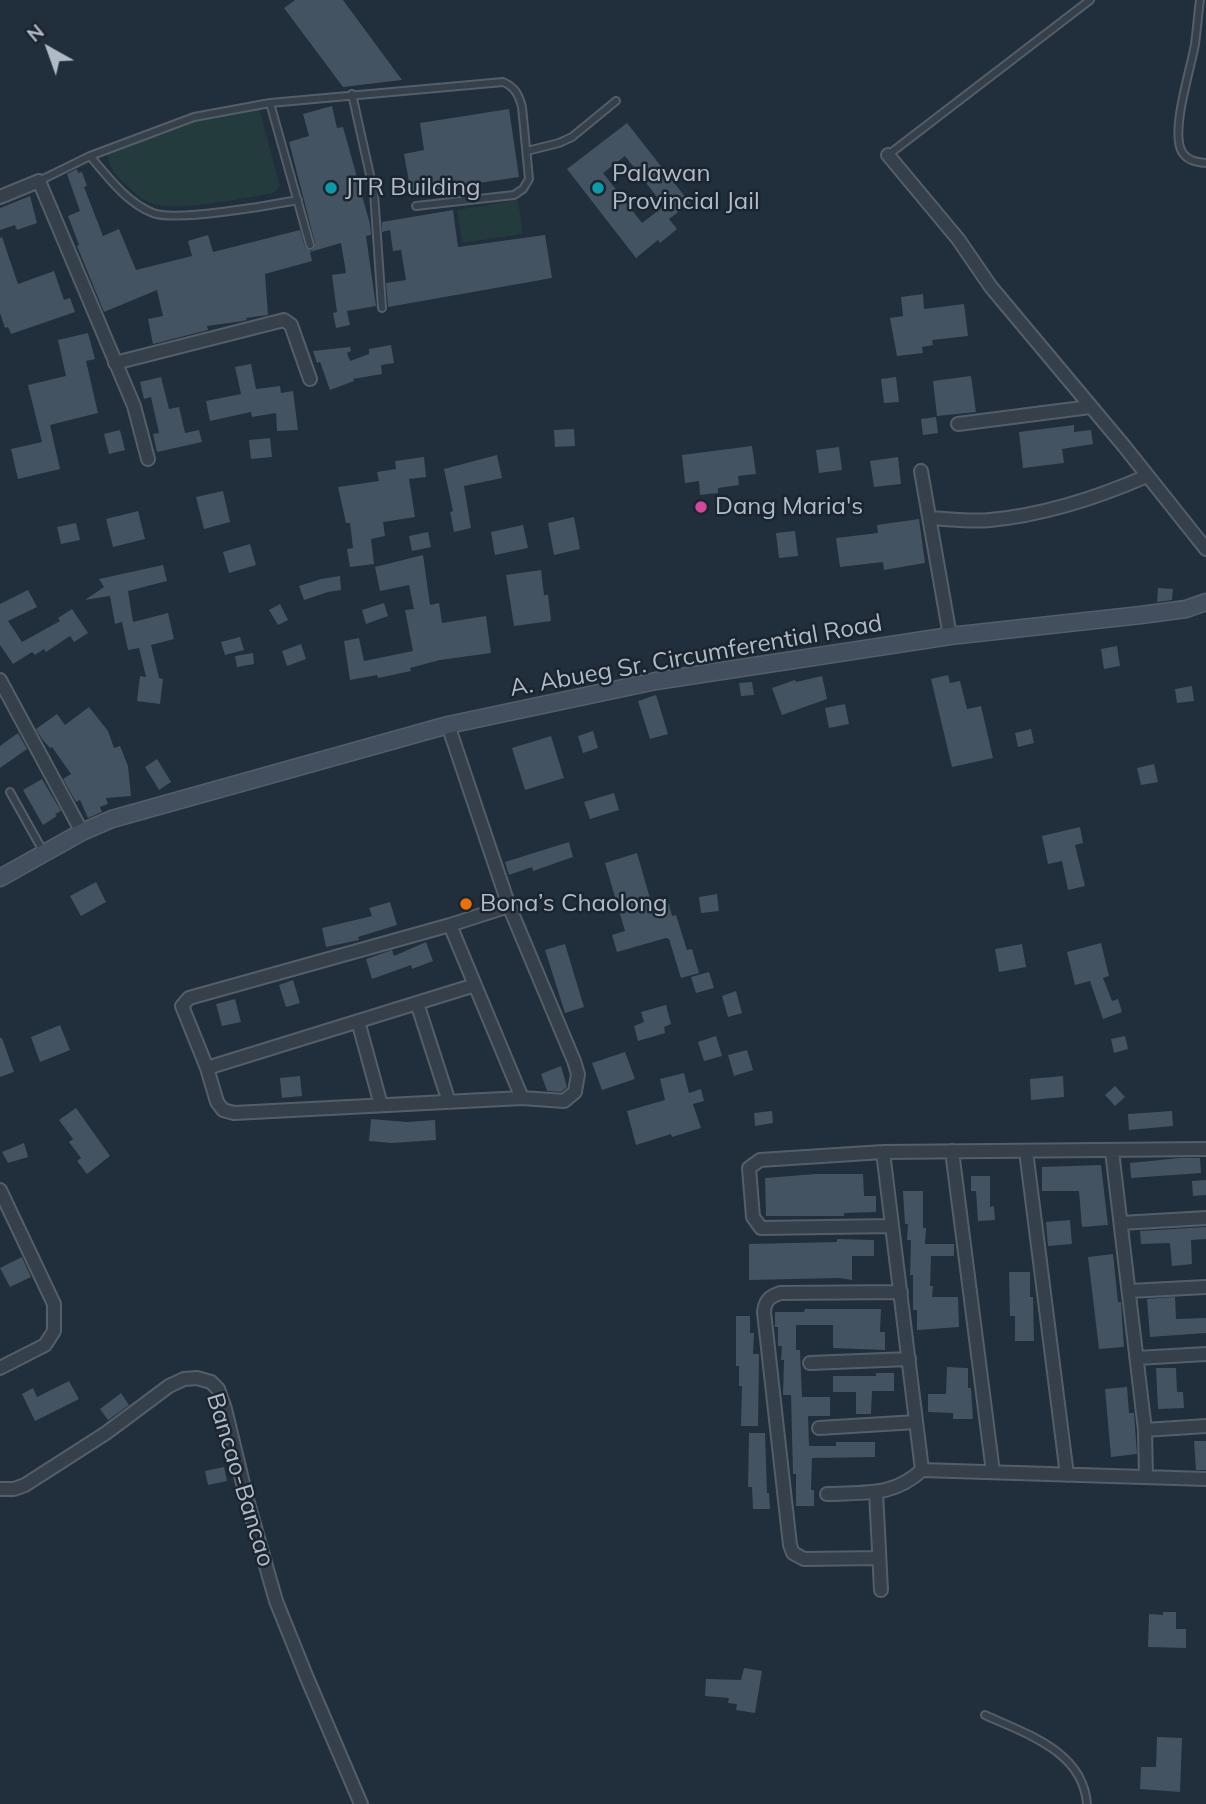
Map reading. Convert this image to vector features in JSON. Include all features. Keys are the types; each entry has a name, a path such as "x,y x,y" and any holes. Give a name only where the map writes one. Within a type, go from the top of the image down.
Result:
{"street":[{"path":"888,155 958,239 990,287 1206,549"},
{"path":"0,197 39,181 134,406 148,459"},
{"path":"115,363 284,320 291,325 310,379"},
{"path":"958,424 1090,407"},
{"path":"921,471 950,636"},
{"path":"930,518 1008,518 1120,488 1147,476"},
{"name":"A. Abueg Sr. Circumferential Road","path":"0,878 44,852 112,819 448,725 656,681 950,636 1186,609 1206,602"},
{"path":"0,680 82,832"},
{"path":"448,725 509,906 578,1074 576,1092 564,1101 522,1098 234,1113 223,1110 217,1102 207,1068 182,1006 188,998 509,906"},
{"path":"450,925 522,1098"},
{"path":"207,1068 475,985"},
{"path":"417,1003 449,1101"},
{"path":"358,1021 381,1105"},
{"path":"891,1226 765,1229 757,1225 753,1217 748,1174 753,1163 760,1160 883,1152 1206,1149"},
{"path":"952,1151 993,1472"},
{"path":"1026,1151 1067,1475"},
{"path":"1112,1151 1145,1430 1146,1477"},
{"path":"883,1152 922,1470"},
{"path":"0,1189 54,1304 54,1331 44,1345 0,1368"},
{"path":"1121,1223 1206,1218"},
{"path":"1129,1291 1206,1287"},
{"path":"879,1558 804,1559 793,1553 764,1312 768,1299 780,1293 901,1292"},
{"path":"1137,1357 1206,1354"},
{"path":"810,1363 909,1359"},
{"name":"Bancao-Bancao","path":"0,1489 14,1489 25,1485 106,1433 169,1386 184,1379 204,1379 211,1382 218,1390 225,1409 276,1601 362,1804"},
{"path":"819,1428 916,1422"},
{"path":"1145,1430 1206,1426"},
{"path":"827,1494 876,1492 896,1488 909,1482 922,1470 1206,1479"},
{"path":"876,1492 881,1590"}],"lane":[{"path":"888,155 1090,0"},
{"path":"1200,0 1195,43 1179,118 1180,142 1185,156 1193,162 1206,163"},
{"path":"39,181 90,156 194,117 270,103 352,94 503,82 513,88 520,97 529,179 520,192 514,195 416,206"},
{"path":"352,94 374,193 382,308"},
{"path":"527,151 572,137 616,101"},
{"path":"270,103 310,246"},
{"path":"90,156 136,204 156,215 187,214 298,200"},
{"path":"10,792 44,852"},
{"path":"985,1715 1054,1748 1073,1765 1086,1794 1087,1804"}],"green space":[{"path":"258,104 280,186 273,193 191,206 159,205 138,195 110,166 108,148 196,112"},
{"path":"518,200 523,234 462,243 457,210"}],"building":[{"path":"295,0 343,0 402,80 343,87 284,8"},
{"path":"332,106 337,128 343,127 370,224 371,235 366,236 376,306 347,311 350,325 336,328 333,313 337,312 332,275 346,273 341,243 310,252 312,261 265,274 268,315 207,326 208,330 153,344 148,319 163,316 157,290 104,312 77,246 79,245 68,216 80,211 67,174 77,169 78,173 82,172 87,186 84,187 103,236 119,229 136,270 192,256 188,241 208,235 213,252 300,230 305,247 311,251 315,243 289,142 309,136 303,114"},
{"path":"509,109 519,177 411,193 404,154 424,150 420,123"},
{"name":"Palawan Provincial Jail","path":"627,123 690,203 669,219 677,229 636,258 567,169","holes":["625,156 664,206 642,223 603,173"]},
{"path":"30,196 37,223 17,230 15,225 0,230 0,208"},
{"path":"453,210 458,247 545,235 552,278 388,307 386,283 406,280 401,250 393,251 390,230 382,232 382,222"},
{"path":"2,237 18,284 54,271 64,300 70,298 75,312 11,334 8,327 5,328 0,313"},
{"path":"923,294 924,309 964,304 968,336 932,340 933,345 922,347 923,353 897,356 890,318 903,316 901,297"},
{"path":"88,333 95,359 86,361 98,413 50,425 60,469 18,479 11,449 42,442 28,385 66,376 58,340"},
{"path":"391,345 394,363 381,365 382,374 353,379 354,381 330,390 313,351 350,347 351,351 347,353 350,361 369,354 369,349"},
{"path":"251,364 256,389 280,386 281,393 293,391 298,430 277,431 276,413 252,417 251,412 210,421 206,401 241,394 235,367"},
{"path":"971,376 976,412 937,416 933,381"},
{"path":"161,377 169,409 179,407 185,433 199,430 202,442 157,452 153,434 159,433 151,397 144,399 140,382"},
{"path":"896,377 899,402 884,403 881,379"},
{"path":"936,417 938,433 923,435 921,419"},
{"path":"1074,425 1074,432 1091,430 1093,444 1062,449 1064,463 1023,468 1019,432"},
{"path":"574,429 575,446 555,447 554,430"},
{"path":"120,430 125,450 109,454 104,434"},
{"path":"270,438 272,457 251,459 249,440"},
{"path":"752,446 756,474 738,476 739,485 718,488 718,493 700,495 699,481 685,483 682,455"},
{"path":"839,447 842,470 819,473 816,450"},
{"path":"497,455 502,478 464,486 471,528 454,532 450,512 453,511 444,469"},
{"path":"424,457 426,477 409,479 415,517 383,522 385,536 371,539 374,564 350,567 347,549 353,548 350,523 346,523 338,487 379,481 377,472 396,469 395,461"},
{"path":"898,457 901,484 874,487 870,461"},
{"path":"223,491 230,522 204,529 196,497"},
{"path":"138,511 145,539 113,547 106,519"},
{"path":"574,517 580,549 554,555 548,523"},
{"path":"919,519 925,563 884,570 883,562 840,567 836,538 878,533 877,525"},
{"path":"76,523 80,540 61,544 57,527"},
{"path":"523,525 528,548 495,555 491,532"},
{"path":"795,531 798,556 779,558 776,533"},
{"path":"428,532 431,547 412,551 409,536"},
{"path":"250,544 256,565 229,573 223,552"},
{"path":"423,555 430,605 439,603 442,623 486,616 491,653 440,660 410,668 411,671 378,678 377,675 350,680 344,641 359,638 364,661 413,651 405,610 414,609 409,585 380,591 375,567"},
{"path":"163,565 167,581 128,591 133,622 168,613 174,639 151,645 159,678 163,679 160,704 137,701 140,676 146,677 139,648 128,650 122,622 115,624 110,596 85,600 104,587 99,579"},
{"path":"541,570 551,621 514,626 506,575"},
{"path":"340,576 341,590 304,600 299,586"},
{"path":"1158,588 1173,589 1172,600 1157,602"},
{"path":"28,590 37,607 8,621 22,642 60,621 58,618 72,609 88,633 74,642 70,636 46,652 44,649 35,655 32,652 13,664 0,645 0,604"},
{"path":"384,603 388,616 366,624 362,610"},
{"path":"280,604 288,620 278,625 269,610"},
{"path":"240,637 244,650 225,655 221,642"},
{"path":"301,644 306,659 287,666 282,651"},
{"path":"1117,646 1120,666 1104,669 1101,649"},
{"path":"253,653 254,664 237,667 235,656"},
{"path":"948,675 950,683 960,681 967,709 981,706 993,758 952,767 931,679"},
{"path":"822,676 827,699 782,715 772,688 795,680 796,682"},
{"path":"752,682 754,695 741,696 739,683"},
{"path":"1192,686 1194,701 1177,703 1175,689"},
{"path":"656,695 668,734 650,739 638,701"},
{"path":"845,704 849,724 829,728 825,708"},
{"path":"89,707 108,731 114,748 120,746 128,766 131,796 106,798 108,804 100,807 102,812 88,818 80,800 76,802 63,779 71,774 36,729 57,714 65,725"},
{"path":"1031,729 1034,743 1018,747 1015,733"},
{"path":"593,731 598,748 583,753 578,736"},
{"path":"18,733 27,749 0,768 0,746"},
{"path":"551,736 564,778 525,790 512,748"},
{"path":"157,759 171,782 159,790 145,767"},
{"path":"1154,764 1158,782 1141,785 1137,768"},
{"path":"42,779 61,811 43,825 23,790"},
{"path":"614,793 619,810 590,819 584,802"},
{"path":"1080,827 1083,843 1075,845 1085,886 1068,890 1062,861 1048,864 1042,836"},
{"path":"569,842 573,857 533,871 532,867 509,875 505,862"},
{"path":"637,853 653,909 669,904 672,916 676,915 687,950 692,949 699,973 681,978 669,939 666,938 617,952 612,935 625,931 605,863"},
{"path":"96,882 106,902 81,916 70,896"},
{"path":"717,894 719,911 701,913 699,897"},
{"path":"390,902 397,925 358,937 359,940 326,947 322,928 372,916 369,908"},
{"path":"426,942 433,961 412,969 411,965 372,979 366,959 392,950 394,956"},
{"path":"1101,943 1109,976 1103,978 1112,1001 1118,999 1122,1012 1103,1019 1090,981 1075,985 1067,952"},
{"path":"565,944 584,1007 565,1013 545,950"},
{"path":"1022,944 1026,967 999,972 995,949"},
{"path":"709,972 714,988 696,993 691,977"},
{"path":"293,980 300,1003 286,1007 279,985"},
{"path":"736,991 742,1013 728,1017 722,996"},
{"path":"235,999 241,1022 222,1026 216,1004"},
{"path":"666,1005 671,1024 664,1027 665,1033 638,1041 634,1026 644,1022 641,1012"},
{"path":"60,1025 70,1050 40,1062 31,1037"},
{"path":"716,1036 722,1056 704,1061 698,1042"},
{"path":"1125,1036 1128,1049 1114,1053 1111,1039"},
{"path":"0,1038 14,1072 0,1077"},
{"path":"747,1050 753,1070 734,1076 728,1055"},
{"path":"625,1052 635,1079 602,1090 592,1063"},
{"path":"561,1066 567,1087 561,1092 547,1091 541,1074"},
{"path":"684,1073 689,1093 701,1089 704,1101 693,1104 701,1128 636,1145 627,1111 665,1100 660,1079"},
{"path":"300,1076 302,1096 282,1098 280,1078"},
{"path":"1063,1076 1064,1097 1031,1100 1030,1079"},
{"path":"1115,1086 1125,1097 1115,1106 1105,1095"},
{"path":"76,1108 110,1156 87,1174 77,1161 81,1158 69,1142 73,1139 59,1120"},
{"path":"772,1111 773,1123 755,1126 754,1113"},
{"path":"1172,1111 1173,1126 1129,1130 1128,1114"},
{"path":"371,1119 407,1122 435,1120 436,1140 392,1143 369,1141"},
{"path":"24,1143 28,1157 8,1163 2,1152"},
{"path":"1200,1158 1201,1173 1131,1178 1130,1163"},
{"path":"1101,1165 1108,1225 1082,1227 1079,1191 1042,1191 1042,1167"},
{"path":"863,1174 864,1196 876,1196 876,1212 844,1213 844,1216 766,1216 765,1178"},
{"path":"971,1176 990,1176 990,1207 994,1206 995,1220 978,1221 976,1191 971,1191"},
{"path":"1206,1180 1206,1195 1193,1196 1192,1181"},
{"path":"903,1191 923,1191 925,1244 954,1244 954,1256 931,1256 930,1286 933,1286 932,1297 958,1297 959,1327 917,1330 917,1310 913,1310 913,1275 910,1275 911,1240 907,1240 908,1224 905,1224"},
{"path":"1070,1220 1072,1244 1048,1246 1046,1222"},
{"path":"1206,1227 1206,1239 1191,1240 1192,1264 1172,1266 1170,1243 1141,1244 1140,1231"},
{"path":"837,1239 874,1240 874,1256 852,1256 852,1280 749,1280 749,1244 837,1242"},
{"path":"1113,1254 1118,1302 1121,1302 1124,1347 1099,1349 1088,1257"},
{"path":"22,1257 31,1277 10,1287 0,1268"},
{"path":"1009,1272 1030,1272 1034,1341 1015,1341 1015,1316 1010,1316"},
{"path":"1175,1297 1176,1319 1206,1318 1206,1333 1150,1337 1147,1299"},
{"path":"805,1309 881,1309 880,1332 885,1332 885,1350 833,1348 833,1325 796,1325 802,1397 830,1397 830,1416 808,1416 809,1446 836,1446 836,1442 875,1442 875,1457 812,1458 811,1490 814,1490 814,1506 796,1506 791,1395 783,1395 784,1360 781,1360 782,1346 778,1346 775,1312 804,1312"},
{"path":"736,1316 750,1316 750,1333 754,1333 753,1354 759,1354 758,1426 741,1426 742,1386 739,1386 739,1366 736,1366"},
{"path":"947,1367 968,1368 973,1419 953,1419 953,1413 928,1412 928,1394 946,1394"},
{"path":"1156,1368 1176,1368 1177,1392 1183,1392 1184,1408 1158,1409"},
{"path":"876,1373 894,1373 894,1391 872,1391 871,1414 856,1414 856,1392 833,1392 833,1376 876,1376"},
{"path":"69,1381 79,1399 35,1421 22,1394 33,1388 37,1397"},
{"path":"1127,1387 1129,1413 1134,1413 1137,1454 1111,1457 1105,1389"},
{"path":"121,1393 129,1405 108,1420 100,1409"},
{"path":"749,1433 765,1433 770,1509 753,1509 752,1487 748,1487"},
{"path":"1194,1441 1206,1441 1206,1470 1196,1470"},
{"path":"224,1467 227,1481 208,1485 205,1471"},
{"path":"1163,1612 1176,1612 1176,1629 1186,1629 1186,1648 1148,1647 1149,1614 1163,1615"},
{"path":"744,1668 762,1671 755,1713 736,1710 737,1704 728,1703 729,1698 705,1696 706,1679 741,1680"},
{"path":"1157,1737 1182,1738 1180,1792 1140,1789 1141,1767 1156,1767"}],"place":[{"name":"JTR Building","path":"331,188"},
{"name":"Palawan Provincial Jail","path":"598,188"},
{"name":"Dang Maria's","path":"701,507"},
{"name":"Bona’s Chaolong","path":"466,904"}]}
